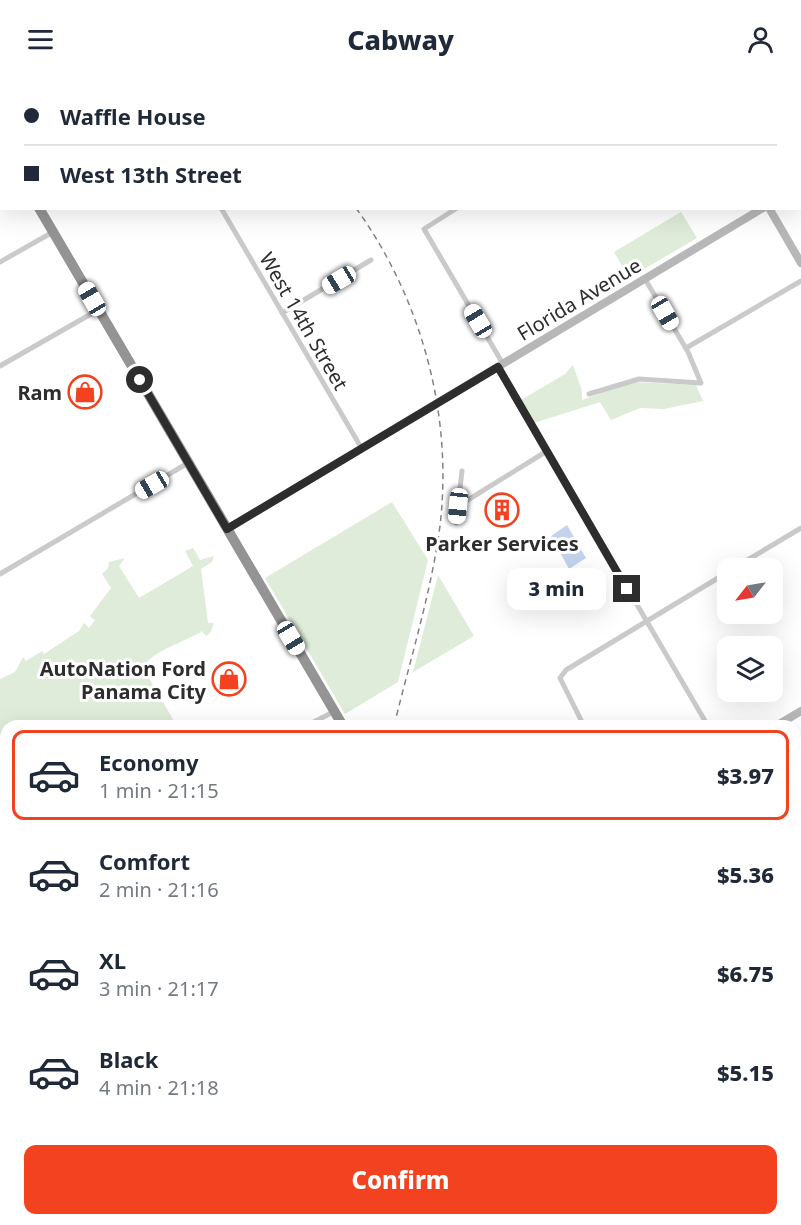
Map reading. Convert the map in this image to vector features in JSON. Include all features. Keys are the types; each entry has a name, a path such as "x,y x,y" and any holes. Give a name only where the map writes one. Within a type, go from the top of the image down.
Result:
{"highway":[{"path":"40,210 340,720"}],"street":[{"name":"West 14th Street","path":"222,210 362,449"},
{"path":"454,210 424,229 547,451 704,720"},
{"name":"Florida Avenue","path":"227,529 760,210"},
{"path":"770,210 797,248 801,263"},
{"path":"0,262 52,232"},
{"path":"282,313 371,260"},
{"path":"589,394 639,380 700,383 686,348 645,279"},
{"path":"686,348 801,281"},
{"path":"0,366 98,310"},
{"path":"458,506 547,451"},
{"path":"0,574 188,463"},
{"path":"456,523 462,471"},
{"path":"751,558 801,528"},
{"path":"581,720 563,688 560,678 562,675 717,579"},
{"path":"317,720 334,711"},
{"path":"786,720 801,711"}],"green space":[{"path":"681,212 697,238 629,278 614,252"},
{"path":"573,365 582,391 582,400 632,382 696,385 703,401 664,409 640,408 611,420 600,402 534,423 521,400 565,374"},
{"path":"392,502 428,560 398,682 345,714 265,578"},
{"path":"193,548 200,560 214,556 212,562 201,569 208,623 214,623 211,632 206,636 202,631 169,647 153,657 143,668 173,720 0,720 0,679 15,672 23,657 26,661 42,651 44,654 79,631 84,623 89,628 95,620 90,616 111,588 102,574 108,568 109,562 125,558 119,566 139,598 193,566 185,551"},
{"path":"438,575 474,636 413,672"}],"water":[{"path":"567,525 586,558 569,569 551,536"}],"railway":[{"path":"357,210 380,245 400,283 417,324 438,409 442,453 442,497 434,564 396,720"}],"place":[{"name":"Ram","path":"85,392"},
{"name":"Parker Services","path":"502,510"},
{"name":"AutoNation Ford Panama City","path":"229,679"}],"route":[{"path":"140,380 227,529 498,367 627,589"}]}
